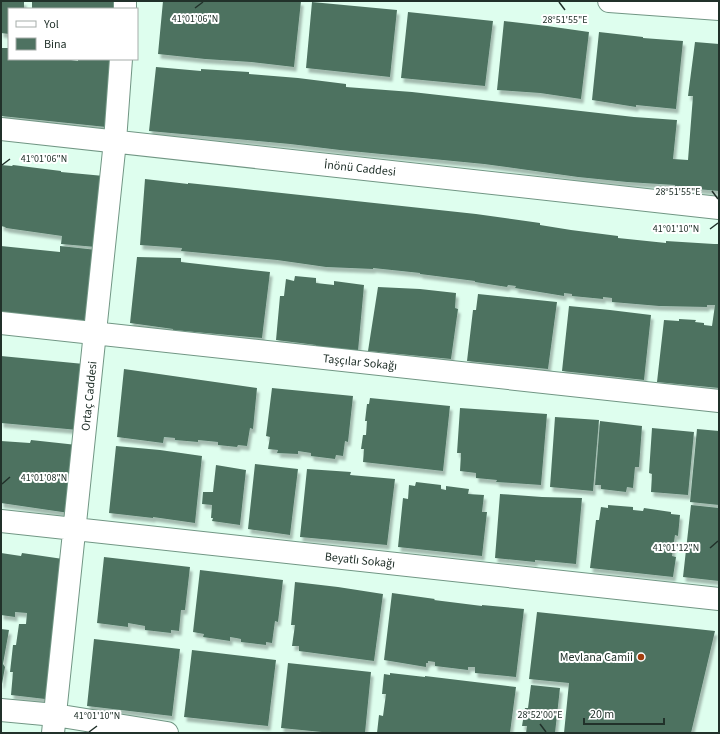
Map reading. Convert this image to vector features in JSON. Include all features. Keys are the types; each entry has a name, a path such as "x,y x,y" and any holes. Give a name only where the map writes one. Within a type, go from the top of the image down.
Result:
{"street":[{"path":"610,1 719,9"},
{"name":"Ortaç Caddesi","path":"54,724 115,141 121,60"},
{"name":"İnönü Caddesi","path":"1,129 719,208"},
{"name":"Taşçılar Sokağı","path":"1,323 719,401"},
{"name":"Beyatlı Sokağı","path":"1,521 719,599"},
{"path":"1,710 54,724 167,733"}],"building":[{"path":"1,1 24,1 24,8 8,8 8,34 1,33"},
{"path":"32,1 121,1 120,8 32,8"},
{"path":"163,1 301,1 294,67 158,54"},
{"path":"312,2 397,10 390,77 306,68"},
{"path":"408,12 493,21 485,86 401,78"},
{"path":"504,21 589,32 581,99 540,93 497,90"},
{"path":"599,32 643,38 683,41 676,109 636,105 636,107 592,100"},
{"path":"695,42 719,44 719,191 675,187 675,185 578,177 484,164 149,131 156,67 201,71 201,69 249,72 249,74 298,78 346,84 346,87 412,92 634,117 677,120 673,159 688,160 693,96 688,96"},
{"path":"1,48 8,48 8,60 114,60 106,127 1,116"},
{"path":"1,165 13,165 104,176 96,247 61,244 62,236 1,226"},
{"path":"145,179 476,214 540,223 540,225 571,230 618,236 618,238 666,243 666,241 719,244 719,388 657,382 664,320 696,320 695,322 712,326 715,305 707,305 707,307 659,306 612,302 612,298 603,297 603,299 572,296 572,294 564,293 564,296 515,288 516,286 508,285 507,287 420,273 373,268 326,267 277,260 181,251 182,248 140,245"},
{"path":"1,246 60,252 60,246 97,250 89,321 1,312"},
{"path":"137,257 181,258 181,262 270,272 262,338 173,330 130,323"},
{"path":"295,276 316,278 316,283 334,285 334,281 364,285 358,351 316,347 316,345 276,340 280,296 284,296 286,279 294,281"},
{"path":"378,287 420,289 456,293 455,308 458,309 451,359 368,351"},
{"path":"478,294 557,302 548,369 467,361 473,310 476,310"},
{"path":"569,306 651,315 644,380 562,371"},
{"path":"1,356 84,364 78,430 1,423"},
{"path":"124,369 257,388 253,429 250,428 247,446 238,445 237,447 218,445 218,442 175,440 175,438 164,437 163,443 117,437"},
{"path":"272,388 353,396 348,442 345,441 343,456 336,455 335,459 311,456 311,453 298,451 298,454 277,453 278,450 268,449 270,437 266,436"},
{"path":"370,398 450,406 443,471 363,462 364,449 361,449 363,435 366,435 367,421 365,421 367,404 369,404"},
{"path":"460,408 547,414 541,485 496,482 497,480 476,478 476,473 460,471 461,453 457,453"},
{"path":"555,417 599,420 593,491 550,487"},
{"path":"600,421 642,426 639,467 635,467 633,488 627,487 626,492 601,489 601,485 595,485"},
{"path":"652,428 694,432 688,495 651,492 652,474 649,473"},
{"path":"697,429 719,431 719,505 690,502"},
{"path":"31,440 77,445 69,513 1,503 1,441 30,443"},
{"path":"116,446 202,456 195,523 109,513"},
{"path":"255,464 298,469 290,535 248,529"},
{"path":"216,465 246,470 240,525 212,521 212,505 202,504 203,492 213,492"},
{"path":"307,469 351,472 350,475 395,479 387,545 300,537"},
{"path":"416,482 441,485 441,489 446,490 446,486 469,489 468,494 484,495 482,512 487,512 482,556 398,547 403,498 408,499 409,485 415,486"},
{"path":"500,494 582,498 576,564 495,558"},
{"path":"608,505 633,507 633,510 643,511 644,508 671,512 671,514 680,515 678,536 675,535 672,556 676,557 673,577 590,568 596,520 599,520 601,507 608,508"},
{"path":"691,505 719,508 719,581 683,577"},
{"path":"1,553 21,556 22,553 63,559 45,699 11,695 13,672 10,672 13,645 16,645 19,624 26,624 27,613 15,612 15,617 1,615"},
{"path":"104,557 190,567 185,610 181,610 179,631 171,630 171,633 145,630 145,626 128,623 128,627 97,623"},
{"path":"200,570 283,580 278,622 275,621 272,643 266,642 266,645 241,642 241,639 230,637 230,641 203,637 204,634 193,632"},
{"path":"295,582 383,594 374,661 299,651 299,646 292,646 295,625 291,625"},
{"path":"392,593 482,606 524,609 516,677 475,673 475,667 468,667 468,670 435,666 435,662 428,661 428,663 426,663 426,667 384,660"},
{"name":"Mevlana Camii","path":"537,612 715,631 691,733 564,733 569,683 529,679"},
{"path":"1,629 9,630 3,664 5,667 2,684 1,684"},
{"path":"94,639 180,649 172,716 87,706"},
{"path":"192,650 276,660 268,726 184,717"},
{"path":"288,663 371,672 365,733 332,733 281,728"},
{"path":"390,673 516,687 510,733 377,733 379,715 383,716 386,694 382,694 384,674 390,675"},
{"path":"531,685 560,688 555,733 526,733 527,726 522,726 525,708 528,708"}],"place":[{"name":"Mevlana Camii","path":"641,657"}]}
